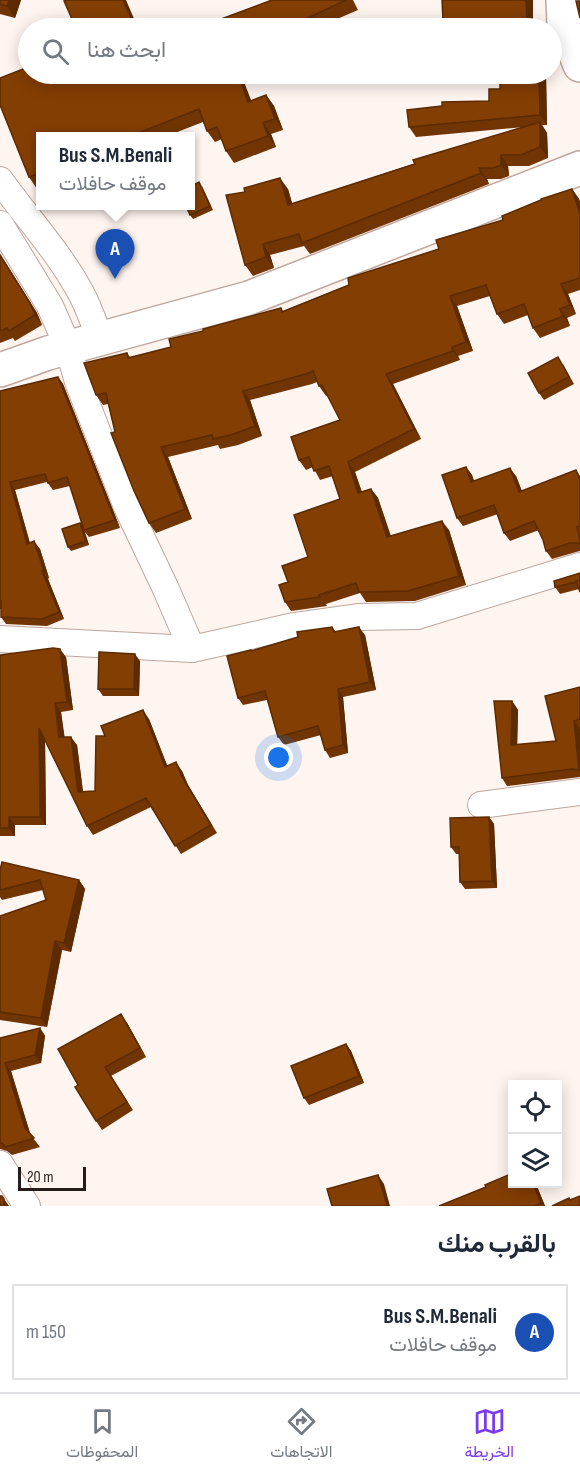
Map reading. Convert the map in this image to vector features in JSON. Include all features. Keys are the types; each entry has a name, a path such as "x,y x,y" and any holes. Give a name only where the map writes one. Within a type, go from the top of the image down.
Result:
{"main road":[{"path":"563,0 564,24 580,65"},
{"path":"0,370 68,347 249,298 580,168"}],"street":[{"path":"0,180 54,251 82,295 100,338"},
{"path":"0,224 50,306 68,347 78,382 127,507 192,649"},
{"path":"0,639 192,649 294,626 358,617 417,616 580,566"},
{"path":"481,805 580,792"},
{"path":"0,1164 27,1206"}],"building":[{"path":"0,0 9,0 7,6 0,4"},
{"path":"123,0 131,18 72,18 64,1"},
{"path":"272,0 346,0 308,18 224,18"},
{"path":"442,0 526,0 527,18 443,18"},
{"path":"576,1 580,1 580,18"},
{"path":"18,71 18,84 242,84 248,102 266,95 275,119 263,123 268,136 226,151 217,127 207,131 199,109 141,132 36,132 36,174 29,177 0,105 0,78"},
{"path":"500,84 539,84 540,115 409,127 407,110 442,106 442,102 489,101 489,89 500,89"},
{"path":"540,122 540,147 521,155 501,155 501,165 493,168 479,168 481,173 302,243 299,234 263,244 266,257 245,265 226,195 245,192 244,188 280,178 288,205 415,164 413,160"},
{"path":"199,182 210,206 190,215 188,210 195,210 195,184"},
{"path":"572,189 580,214 580,278 561,284 570,305 560,309 563,316 533,328 524,304 497,314 486,285 450,296 466,342 452,347 453,351 386,374 414,429 348,462 358,493 371,489 387,537 442,521 459,576 408,591 359,592 356,583 319,595 320,597 285,602 279,585 288,582 282,566 308,557 294,515 340,499 329,466 314,471 309,457 299,460 291,437 340,420 322,385 319,386 313,371 243,391 255,426 231,435 213,439 212,435 161,447 185,509 149,523 111,433 115,432 106,393 96,395 84,363 127,353 128,358 171,347 169,339 281,308 282,312 349,285 348,278 439,249 436,240 503,220 502,216 541,199"},
{"path":"0,255 35,315 9,331 7,328 0,331"},
{"path":"558,357 569,377 539,393 528,373"},
{"path":"58,377 115,520 84,530 67,477 48,483 45,474 10,482 27,544 34,541 44,571 42,571 59,612 42,619 1,617 0,391"},
{"path":"466,467 471,482 510,468 519,492 576,470 580,480 580,526 577,527 580,544 570,543 546,551 534,521 504,533 494,505 457,518 442,475"},
{"path":"80,523 86,541 68,547 62,529"},
{"path":"580,573 580,580 555,587 554,581"},
{"path":"580,580 580,592 576,581"},
{"path":"332,627 334,632 359,627 370,682 338,689 343,745 325,750 318,726 278,737 265,691 238,698 227,656 298,637 297,632"},
{"path":"60,649 67,702 55,703 59,737 71,737 78,792 95,791 96,736 105,736 101,726 143,710 165,767 176,762 182,777 211,825 175,846 146,798 87,826 39,728 40,817 9,817 9,828 0,828 0,655"},
{"path":"99,652 135,654 134,689 98,689"},
{"path":"580,687 580,719 574,721 579,770 502,778 494,701 512,701 511,745 556,741 545,696"},
{"path":"489,817 492,881 460,882 459,847 451,847 450,818"},
{"path":"2,862 79,880 64,943 55,941 41,1018 0,1012 0,916 46,900 40,880 0,890"},
{"path":"121,1014 140,1048 105,1067 127,1102 96,1121 75,1087 78,1085 58,1049"},
{"path":"40,1028 35,1055 5,1063 25,1128 34,1138 6,1147 0,1142 0,1038"},
{"path":"346,1044 359,1076 304,1098 291,1066"},
{"path":"378,1175 387,1206 332,1206 327,1189"},
{"path":"508,1175 508,1188 535,1188 541,1203 534,1206 439,1206 486,1187 485,1185"},
{"path":"0,1196 4,1199 4,1206 0,1206"},
{"path":"580,1196 580,1206 552,1206 569,1198 570,1200"}],"place":[{"name":"Bus S.M.Benali","path":"115,279"}]}
